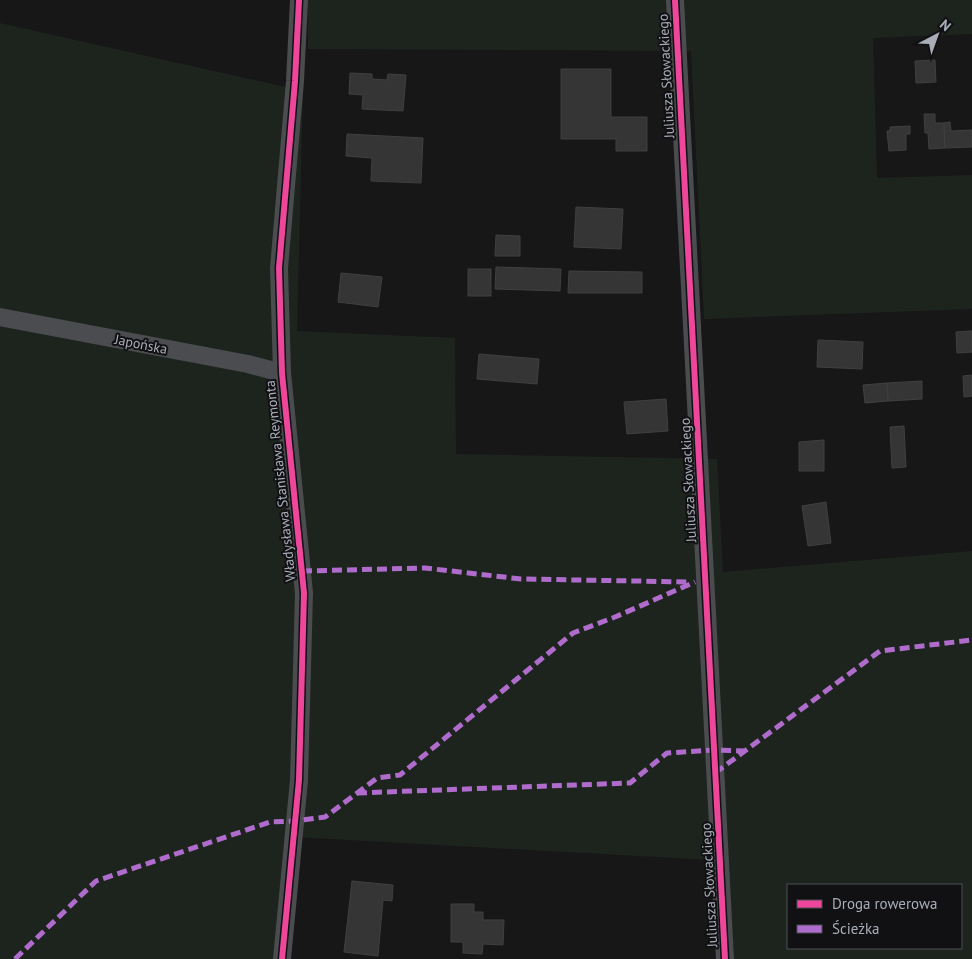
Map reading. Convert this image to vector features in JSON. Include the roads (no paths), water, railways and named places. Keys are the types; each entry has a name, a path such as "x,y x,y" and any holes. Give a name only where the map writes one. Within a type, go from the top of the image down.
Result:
{"street":[{"name":"Władysława Stanisława Reymonta","path":"282,959 299,780 304,593 282,373 279,268 295,81 299,0"},
{"name":"Juliusza Słowackiego","path":"675,0 725,959"},
{"name":"Japońska","path":"0,317 248,364 282,373"}]}
